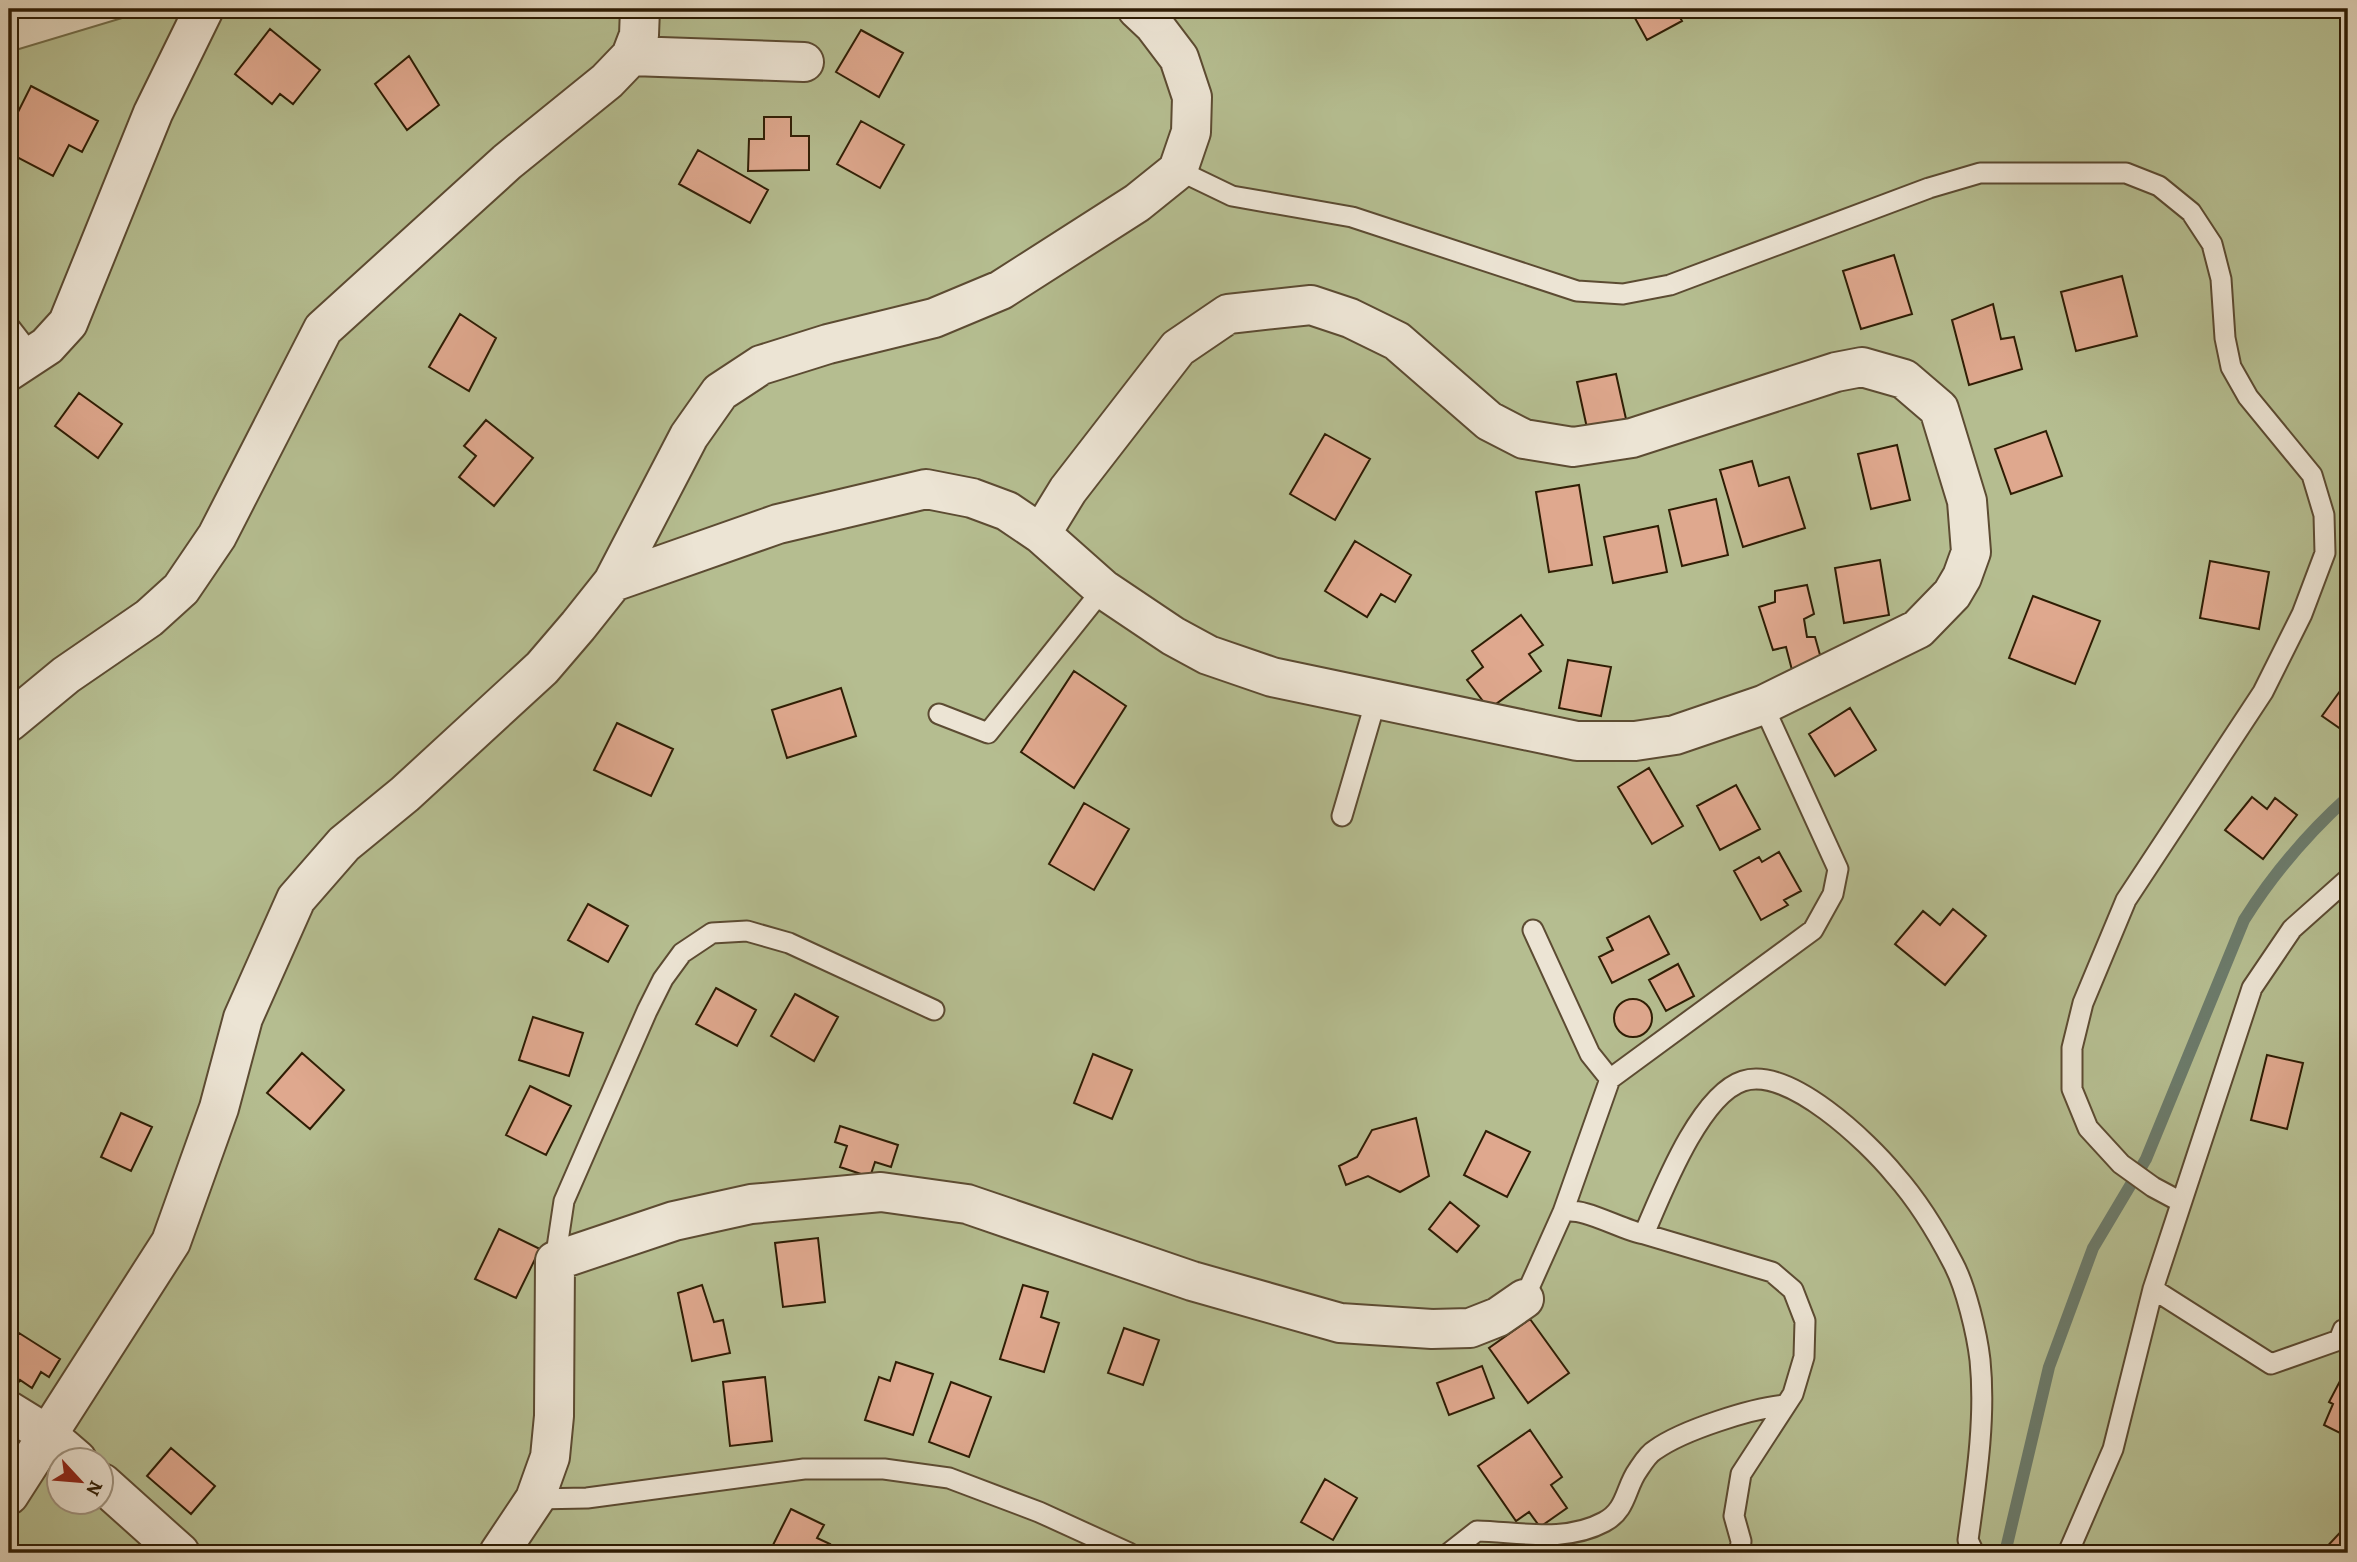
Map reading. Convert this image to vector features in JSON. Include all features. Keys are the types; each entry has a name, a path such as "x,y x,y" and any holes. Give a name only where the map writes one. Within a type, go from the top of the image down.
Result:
{"street":[{"path":"21,364 68,323 153,113 204,9"},
{"path":"9,722 66,675 149,618 181,589 217,536 310,350 333,317 507,162 607,81 631,55 639,35 640,9"},
{"path":"9,1495 171,1242 219,1108 243,1018 296,899 344,844 405,794 542,667 613,582 689,436 720,392 761,365 828,344 934,318 1001,290 1137,203 1178,170 1191,132 1192,97 1179,58 1154,24 1137,9"},
{"path":"631,55 804,62"},
{"path":"613,582 778,524 926,489 972,498 1007,511 1041,534 1103,589 1173,636 1208,655 1272,677 1577,741 1635,741 1675,735 1763,705 1918,629 1952,594 1962,577 1971,552 1967,501 1939,409 1903,379 1861,367 1836,372 1632,438 1573,447 1524,439 1489,421 1397,341 1350,317 1311,305 1228,314 1178,348 1068,490 1041,534"},
{"path":"499,1553 535,1499 550,1457 554,1416 555,1261 674,1221 751,1204 881,1192 967,1204 1192,1281 1340,1323 1432,1329 1471,1328 1498,1317 1524,1300"},
{"path":"9,1411 48,1435 60,1446"},
{"path":"116,1496 180,1553"}],"lane":[{"path":"1178,170 1232,196 1352,217 1566,287 1623,294 1670,285 1929,188 1980,173 2126,173 2159,186 2192,212 2211,244 2221,279 2225,338 2231,366 2248,397 2312,475 2324,515 2325,554 2302,614 2263,692 2126,900 2084,1003 2072,1048 2072,1089 2088,1128 2126,1168 2181,1202"},
{"path":"9,326 21,364"},
{"path":"939,714 988,733 1103,589"},
{"path":"1342,816 1376,700"},
{"path":"1524,1300 1538,1275 1563,1212 1610,1079 1813,930 1833,894 1838,869 1763,705"},
{"path":"2068,1553 2113,1449 2153,1289 2252,988 2292,929 2348,879"},
{"path":"1534,930 1590,1054 1610,1079"},
{"path":"555,1261 564,1201 647,1012 663,979 682,953 712,933 747,931 789,943 934,1010"},
{"path":"1644,1234 1699,1121 1719,1098 1742,1081 1766,1081 1789,1087 1825,1108 1894,1173 1928,1218 1955,1266 1980,1360 1980,1435 1968,1540 1974,1553"},
{"path":"1563,1212 1573,1209 1629,1232 1644,1234 1772,1272 1793,1290 1805,1321 1804,1357 1786,1405 1741,1474 1734,1516 1741,1541 1740,1553"},
{"path":"2153,1289 2271,1364 2339,1340 2343,1330 2348,1330"},
{"path":"1449,1553 1477,1531 1554,1536 1583,1531 1606,1521 1627,1500 1636,1473 1654,1450 1764,1407 1786,1405"},
{"path":"535,1499 587,1498 804,1469 884,1469 949,1478 1039,1512 1129,1553"}],"green space":[{"path":"152,9 2348,9 2348,1553 9,1553 9,52"}],"building":[{"path":"1630,9 1675,9 1682,21 1647,40"},
{"path":"270,29 320,70 293,104 280,94 272,104 235,74"},
{"path":"861,30 903,53 879,97 836,72"},
{"path":"409,56 439,105 407,130 375,84"},
{"path":"31,86 98,121 82,152 69,145 53,176 9,153 9,130"},
{"path":"764,117 791,117 791,136 809,136 809,170 748,171 749,139 764,139"},
{"path":"861,121 904,145 880,188 837,164"},
{"path":"698,150 768,190 750,223 679,184"},
{"path":"1894,255 1912,314 1861,329 1843,271"},
{"path":"2122,276 2137,336 2076,351 2061,292"},
{"path":"1993,304 2001,339 2014,337 2022,369 1969,385 1952,320"},
{"path":"460,314 496,338 469,391 429,367"},
{"path":"1616,374 1626,419 1587,428 1577,382"},
{"path":"79,393 122,424 98,458 55,426"},
{"path":"486,420 533,458 494,506 459,477 476,456 464,446"},
{"path":"2046,431 2062,476 2011,494 1995,449"},
{"path":"1325,434 1370,459 1335,520 1290,494"},
{"path":"1897,445 1910,500 1871,509 1858,454"},
{"path":"1752,461 1759,486 1789,477 1805,528 1743,547 1720,470"},
{"path":"1579,485 1592,565 1549,572 1536,492"},
{"path":"1716,499 1728,555 1682,566 1669,510"},
{"path":"1658,526 1667,572 1613,583 1604,537"},
{"path":"1355,541 1411,575 1395,602 1381,594 1367,617 1325,591"},
{"path":"1880,560 1889,615 1844,623 1835,568"},
{"path":"2210,561 2269,572 2259,629 2200,618"},
{"path":"1807,585 1814,614 1804,619 1807,637 1815,637 1822,662 1792,670 1786,647 1773,650 1759,607 1775,602 1775,591"},
{"path":"2033,596 2100,621 2075,684 2009,658"},
{"path":"1521,615 1543,645 1529,654 1541,671 1489,709 1467,680 1483,667 1472,651"},
{"path":"1568,660 1611,667 1601,716 1559,708"},
{"path":"1074,671 1126,706 1074,788 1021,752"},
{"path":"2348,680 2348,734 2322,716"},
{"path":"841,688 856,736 787,758 772,710"},
{"path":"1850,708 1876,750 1835,776 1809,734"},
{"path":"617,723 673,749 651,796 594,770"},
{"path":"1649,768 1683,826 1652,844 1618,787"},
{"path":"1736,785 1760,829 1720,850 1697,806"},
{"path":"2252,797 2267,809 2275,798 2297,815 2263,859 2225,830"},
{"path":"1084,803 1129,829 1094,890 1049,864"},
{"path":"1779,852 1801,891 1784,900 1788,905 1761,920 1734,871 1759,857 1762,862"},
{"path":"588,904 628,926 608,962 568,940"},
{"path":"1953,909 1986,936 1945,985 1895,944 1923,911 1940,925"},
{"path":"1649,916 1669,954 1612,983 1599,957 1613,950 1607,938"},
{"path":"1678,964 1694,996 1666,1011 1649,980"},
{"path":"716,988 756,1010 737,1046 696,1024"},
{"path":"795,994 838,1017 814,1061 771,1036"},
{"path":"1633,999 1647,1004 1652,1018 1647,1032 1633,1037 1619,1032 1614,1018 1619,1004"},
{"path":"533,1017 583,1033 569,1076 519,1060"},
{"path":"302,1053 344,1090 310,1129 267,1093"},
{"path":"1093,1054 1132,1070 1112,1119 1074,1103"},
{"path":"2267,1055 2303,1063 2287,1129 2251,1120"},
{"path":"530,1086 571,1106 546,1155 506,1135"},
{"path":"121,1113 152,1127 131,1171 101,1157"},
{"path":"1416,1118 1429,1176 1400,1192 1368,1176 1346,1185 1339,1166 1357,1157 1372,1130"},
{"path":"840,1126 898,1145 891,1167 875,1162 870,1177 840,1167 847,1146 835,1142"},
{"path":"1486,1131 1530,1152 1507,1197 1464,1175"},
{"path":"1450,1202 1479,1226 1457,1252 1429,1229"},
{"path":"499,1229 540,1249 516,1298 475,1279"},
{"path":"818,1238 825,1302 783,1307 775,1243"},
{"path":"702,1285 714,1322 723,1320 730,1353 692,1361 678,1293"},
{"path":"1023,1285 1048,1292 1041,1317 1059,1323 1044,1372 1000,1359"},
{"path":"1530,1319 1569,1373 1528,1403 1489,1348"},
{"path":"1124,1328 1159,1340 1143,1385 1108,1373"},
{"path":"19,1333 60,1359 49,1377 41,1372 32,1388 20,1380 14,1389 9,1385 9,1350"},
{"path":"896,1362 933,1374 913,1435 865,1420 879,1377 890,1381"},
{"path":"1482,1366 1494,1398 1449,1415 1437,1383"},
{"path":"2348,1374 2348,1437 2324,1425 2333,1404 2329,1402 2340,1381 2344,1383"},
{"path":"765,1377 772,1441 730,1446 723,1382"},
{"path":"951,1382 991,1397 969,1457 929,1442"},
{"path":"1530,1430 1562,1477 1551,1485 1567,1508 1540,1527 1529,1512 1516,1521 1478,1466"},
{"path":"171,1448 215,1486 191,1514 147,1476"},
{"path":"1325,1479 1357,1498 1333,1540 1301,1522"},
{"path":"791,1509 824,1525 817,1538 830,1544 825,1553 769,1553"},
{"path":"2348,1524 2348,1553 2321,1553"}],"waterway":[{"path":"2005,1553 2049,1367 2093,1248 2146,1159 2244,920 2292,855 2348,797"}]}
